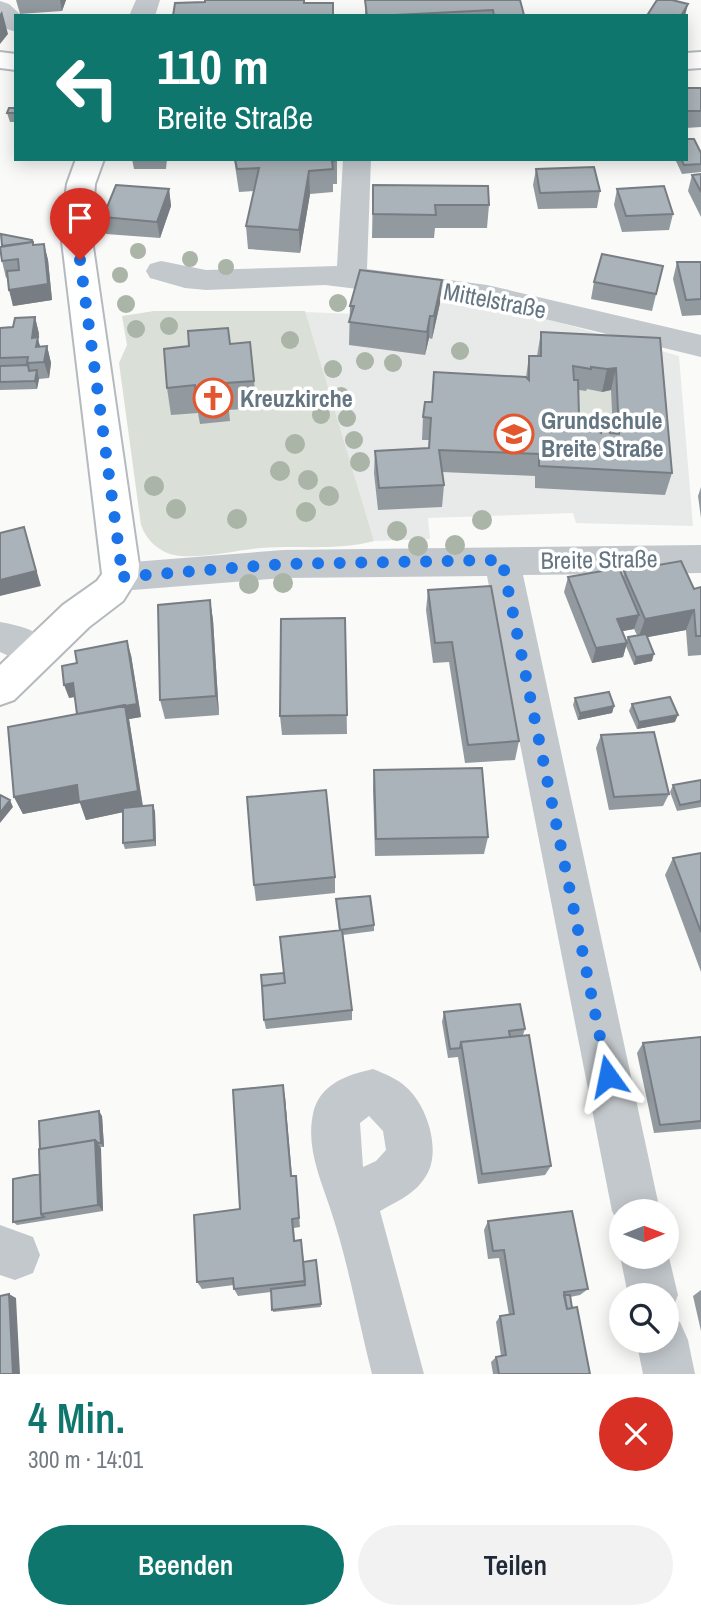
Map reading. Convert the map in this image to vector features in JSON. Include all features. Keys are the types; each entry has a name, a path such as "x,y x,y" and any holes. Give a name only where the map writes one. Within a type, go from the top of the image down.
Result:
{"main road":[{"path":"0,689 76,615 110,591 120,577 121,565 76,233 76,209 89,161"}],"street":[{"path":"0,9 14,22"},
{"path":"352,277 357,161"},
{"name":"Mittelstraße","path":"161,271 204,266 352,277 487,295 701,346"},
{"name":"Breite Straße","path":"120,577 283,564 701,559"},
{"path":"502,560 633,1199"},
{"path":"0,637 19,641 36,652"},
{"path":"352,1199 398,1374"},
{"path":"665,1353 669,1374"}],"shaded area":[{"name":"Grundschule Breite Straße","path":"440,303 507,308 679,356 693,526 576,523 573,513 428,518 430,539 374,541 305,312 354,314"},
{"path":"154,311 305,311 374,541 347,546 261,548 190,556 170,554 160,549 149,539 141,525 119,363 127,345 122,316"},
{"path":"586,389 601,392 611,390 614,456 570,453 578,391"}],"building":[{"path":"304,0 304,3 333,3 333,14 173,14 175,3"},
{"path":"365,0 520,0 524,14 494,14 493,10 367,14"},
{"path":"657,0 688,4 682,14 648,14"},
{"path":"688,88 701,88 701,111 688,111"},
{"path":"688,139 694,139 701,153 701,164 684,165 682,161 688,161"},
{"path":"235,161 332,161 333,169 309,171 299,230 246,226 259,168 237,169"},
{"path":"594,167 600,191 540,193 536,169"},
{"path":"701,174 701,192 692,175"},
{"path":"116,185 169,189 157,222 103,217"},
{"path":"373,185 488,186 489,205 435,205 436,215 373,214"},
{"path":"664,186 673,214 626,216 617,189"},
{"path":"1,234 32,240 32,242 2,246"},
{"path":"33,242 33,245 44,244 48,284 9,290 7,271 19,270 18,259 2,261 0,247"},
{"path":"602,254 663,266 656,294 594,282"},
{"path":"677,262 701,262 701,299 686,300"},
{"path":"360,270 442,280 434,316 430,316 427,332 349,322 354,306 350,306"},
{"path":"35,317 32,338 38,337 36,347 47,346 44,362 27,363 28,357 0,358 0,328 13,327 15,318"},
{"path":"228,328 230,344 250,342 254,381 226,383 227,394 196,397 195,385 167,388 164,349 189,346 188,331"},
{"path":"541,332 660,338 672,473 539,466 539,454 439,450 444,485 379,488 375,451 429,448 431,418 423,417 425,402 432,402 434,372 526,377 529,380 529,356 541,356","holes":["573,366 591,369 616,368 619,434 610,433 610,430 601,430 601,433 594,430 575,431 575,416 579,416 578,380 574,380"]},
{"path":"28,365 29,371 37,370 35,381 0,382 0,366"},
{"path":"24,527 36,571 0,580 0,533"},
{"path":"681,561 694,589 701,587 701,636 696,636 694,610 645,619 624,571"},
{"path":"619,568 639,615 617,619 627,643 596,648 568,577"},
{"path":"491,586 519,741 468,745 452,642 435,643 428,590"},
{"path":"210,600 216,696 160,700 158,605"},
{"path":"345,618 347,715 280,716 281,619"},
{"path":"646,634 654,654 636,657 628,637"},
{"path":"127,641 137,704 77,714 73,683 64,685 62,666 77,663 75,651"},
{"path":"609,692 614,706 580,713 575,698"},
{"path":"670,697 678,715 639,722 632,704"},
{"path":"125,705 138,791 79,802 77,785 14,797 8,727"},
{"path":"654,732 669,794 614,797 601,735"},
{"path":"482,768 488,837 376,839 374,770"},
{"path":"701,780 701,801 680,805 673,785"},
{"path":"326,790 335,877 254,885 247,797"},
{"path":"0,795 10,800 0,813"},
{"path":"153,805 154,840 123,843 123,808"},
{"path":"701,853 701,932 673,858"},
{"path":"370,896 374,925 340,930 336,899"},
{"path":"342,930 352,1010 264,1020 262,986 285,983 280,937"},
{"path":"284,973 285,983 262,986 261,975"},
{"path":"520,1004 525,1029 509,1031 510,1037 461,1042 460,1048 450,1049 444,1012"},
{"path":"529,1035 551,1166 482,1174 461,1042"},
{"path":"701,1037 701,1121 660,1125 643,1043"},
{"path":"283,1085 291,1176 296,1176 299,1218 292,1219 294,1241 301,1240 305,1281 234,1289 233,1278 197,1282 194,1215 240,1209 233,1090"},
{"path":"99,1111 101,1143 95,1140 40,1149 39,1121"},
{"path":"95,1140 98,1205 41,1214 39,1149"},
{"path":"40,1174 41,1214 44,1217 13,1222 13,1179"},
{"path":"572,1211 588,1289 564,1292 567,1309 577,1307 590,1374 499,1374 496,1357 506,1355 500,1316 514,1314 504,1250 493,1251 488,1221"},
{"path":"316,1260 321,1304 272,1310 271,1289 305,1285 303,1262"},
{"path":"9,1294 13,1374 0,1374 0,1296"},
{"path":"564,1295 570,1295 572,1308 567,1309"}],"place":[{"name":"Kreuzkirche","path":"213,398"},
{"name":"Grundschule Breite Straße","path":"514,434"}],"route":[{"path":"80,260 121,565 120,577 283,564 502,560 608,1076"}]}
